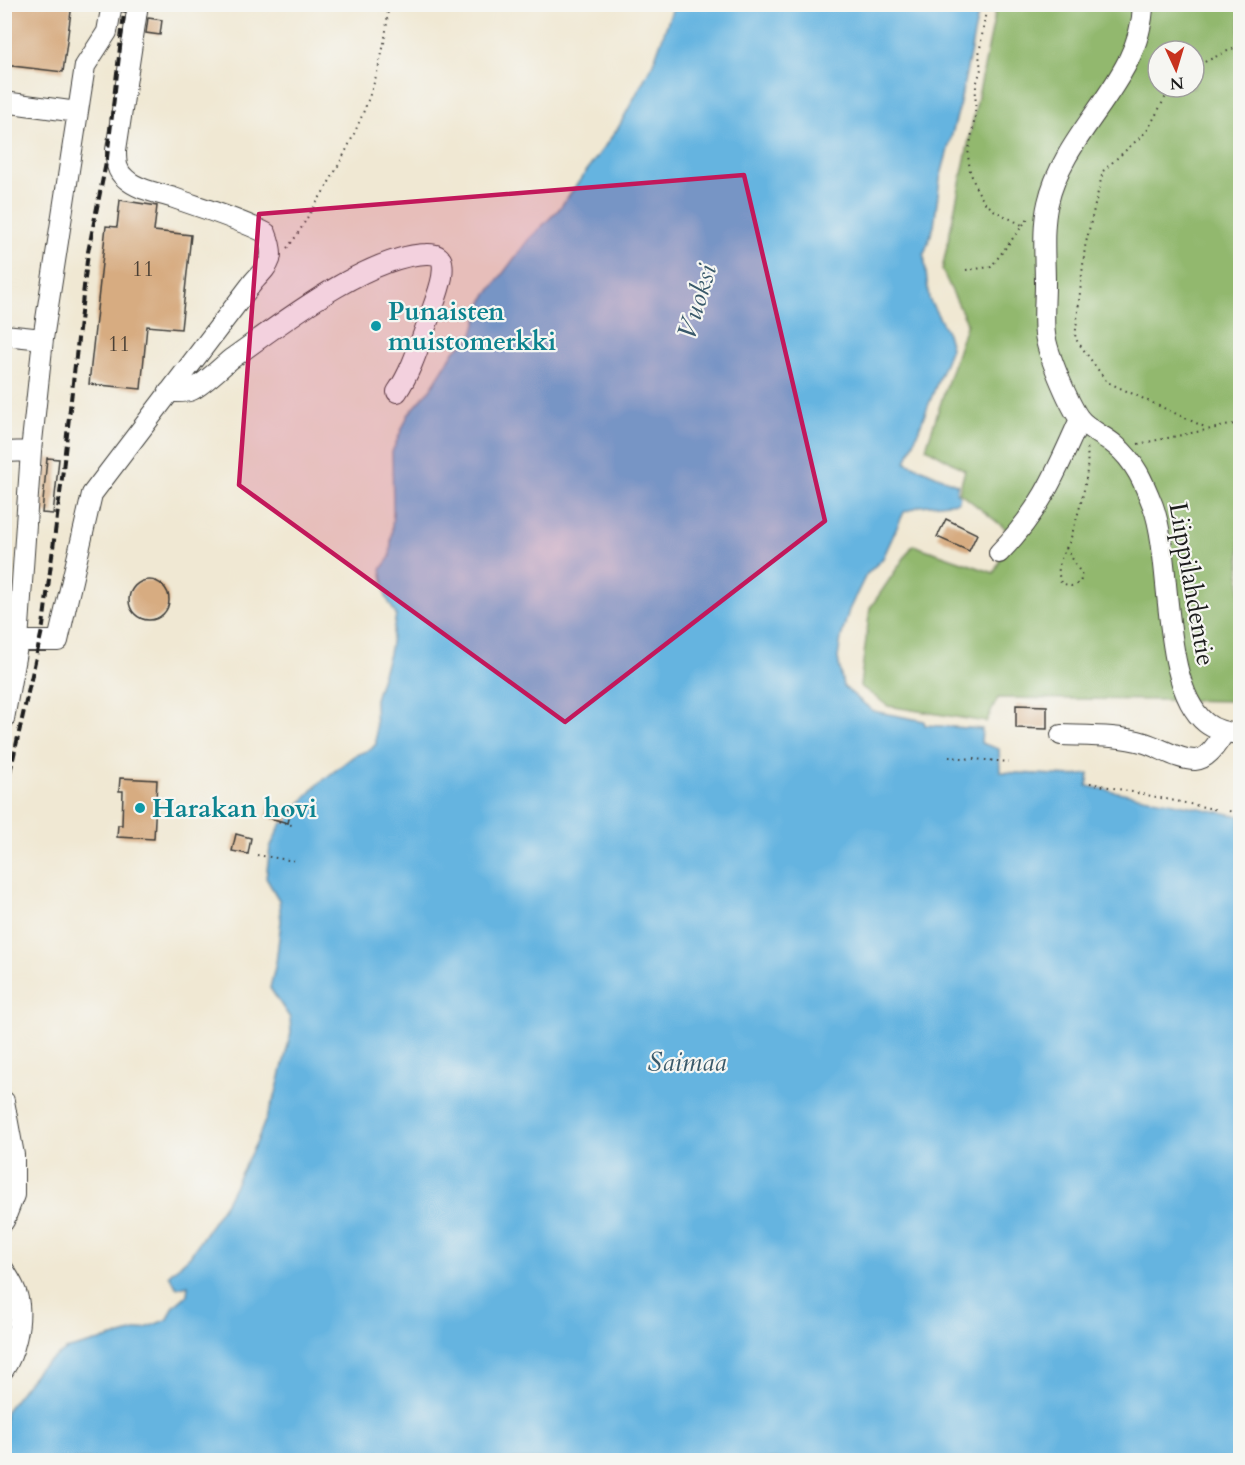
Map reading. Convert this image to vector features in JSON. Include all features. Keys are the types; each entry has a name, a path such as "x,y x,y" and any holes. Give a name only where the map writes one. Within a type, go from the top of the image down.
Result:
{"street":[{"path":"4,719 18,641 31,451 43,339 77,112 85,66 107,32 112,4"},
{"path":"18,641 58,641 92,494 254,281 269,266 273,249 266,233 239,220 128,181 121,175 115,164 138,4"},
{"name":"Liippilahdentie","path":"1143,4 1143,16 1135,44 1126,64 1061,164 1048,203 1045,229 1045,335 1059,378 1080,419 1117,447 1139,471 1154,509 1162,553 1167,605 1181,679 1192,706 1206,724 1233,733"},
{"path":"4,102 77,112"},
{"path":"169,392 191,391 269,333 343,284 395,260 417,254 434,253 440,256 442,262 442,275 436,299 407,378 397,392"},
{"path":"4,335 43,339"},
{"path":"999,553 1019,532 1049,488 1080,419"},
{"path":"4,452 31,451"},
{"path":"1061,735 1115,738 1145,743 1176,756 1196,760 1210,754 1233,733"},
{"path":"4,1101 14,1155 14,1195 4,1221"},
{"path":"4,1270 13,1284 12,1357 4,1369"}],"path":[{"path":"269,266 290,245 322,195 361,117 379,67 388,18 388,4"},
{"path":"987,4 979,55 981,69 976,85 975,117 968,155 970,171 984,202 995,211 1022,225"},
{"path":"1206,61 1236,47 1240,35"},
{"path":"1164,99 1147,131 1103,171 1085,247 1075,338 1107,382 1207,428"},
{"path":"966,270 991,267 1022,225 1033,213 1048,203"},
{"path":"1066,548 1082,574 1080,583 1071,586 1062,583 1057,572 1085,490 1088,465 1086,442 1080,419"},
{"path":"1117,447 1169,439 1207,428 1240,423"},
{"path":"949,756 1009,762"},
{"path":"1090,783 1218,810"},
{"path":"1229,811 1240,814"},
{"path":"267,818 295,826"},
{"path":"257,855 295,861"}],"highlighted area":[{"path":"744,175 825,521 565,722 239,485 259,214"}],"green space":[{"path":"997,5 1240,5 1240,701 998,698 986,722 888,706 860,686 870,608 913,545 994,573 1011,533 959,492 965,470 926,448 967,323 942,270"}],"water":[{"name":"Saimaa","path":"674,5 980,5 958,112 940,179 934,226 924,254 929,299 946,330 951,348 906,462 958,485 956,492 960,496 958,502 920,506 904,512 883,558 866,575 849,610 838,658 843,686 873,711 924,721 925,725 982,729 981,743 999,749 1000,772 1073,776 1089,774 1087,786 1240,816 1240,1460 5,1460 5,1412 39,1368 66,1350 146,1328 168,1319 174,1306 187,1295 188,1285 177,1288 169,1275 190,1256 226,1202 257,1141 276,1093 291,1033 290,1018 270,988 276,963 281,921 279,900 266,878 270,848 280,826 318,784 354,756 371,749 376,744 375,699 389,654 396,615 386,597 381,569 390,557 393,511 392,452 408,415 431,388 455,350 472,337 483,300 528,240 559,209 618,128 654,61"}],"building":[{"path":"4,4 72,4 63,72 4,65"},
{"path":"148,18 162,20 160,35 146,33"},
{"path":"120,200 157,206 154,231 191,235 181,329 147,326 141,389 89,384 106,226 117,227"},
{"path":"47,458 59,459 53,514 42,513"},
{"path":"946,519 977,534 969,551 937,537"},
{"path":"149,580 163,586 169,600 163,614 149,620 135,614 129,600 135,586"},
{"path":"1016,705 1047,706 1047,729 1016,728"},
{"name":"Harakan hovi","path":"120,778 157,780 154,839 117,837 118,825 122,825 123,791 119,791"},
{"path":"269,805 291,810 288,823 266,817"},
{"path":"236,834 251,838 248,854 232,851"}],"railway":[{"path":"4,799 43,626 88,252 107,158 125,5"}],"place":[{"name":"Punaisten muistomerkki","path":"376,326"},
{"name":"Harakan hovi","path":"140,808"}],"water label":[{"name":"Vuoksi","path":"697,302"}]}
